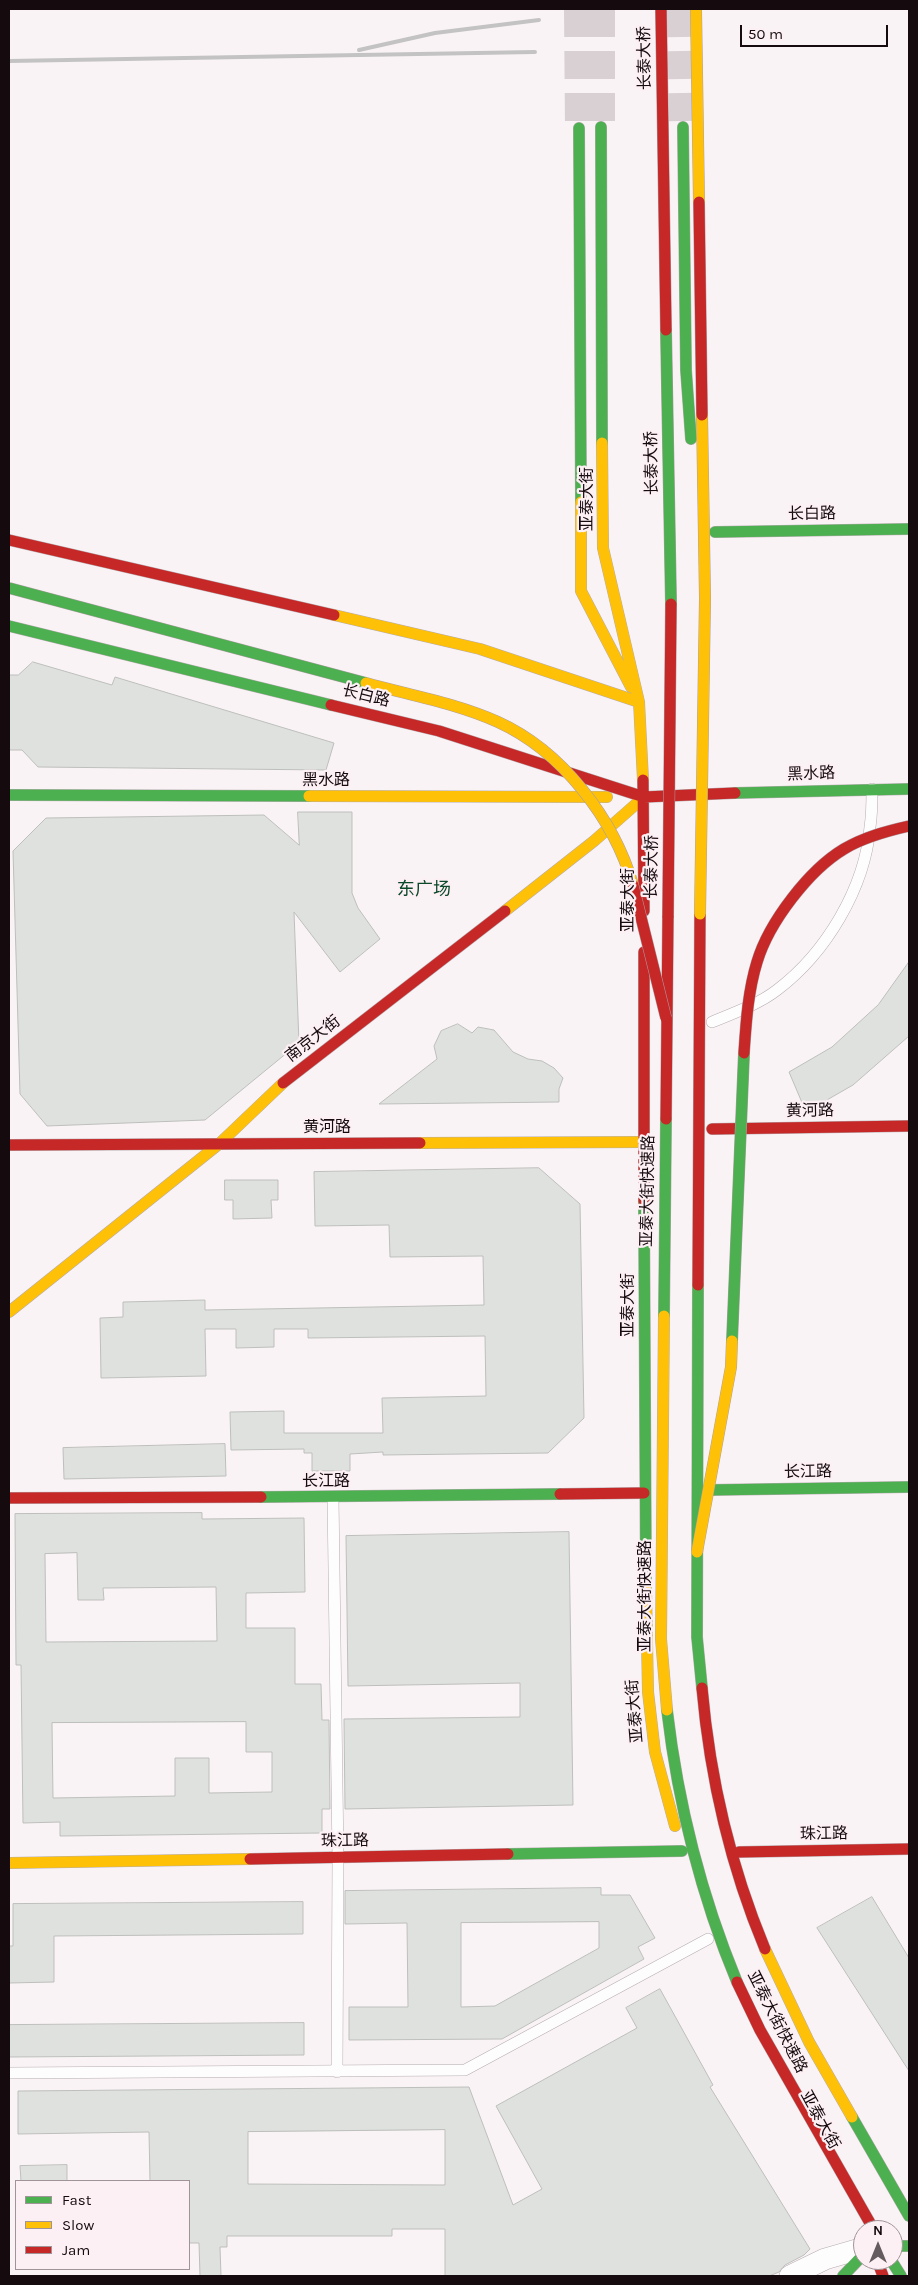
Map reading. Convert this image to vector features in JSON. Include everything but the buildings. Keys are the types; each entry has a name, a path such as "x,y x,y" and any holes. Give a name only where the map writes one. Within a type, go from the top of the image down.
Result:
{"main road":[{"name":"长泰大桥","path":"661,9 671,598 668,916"},
{"name":"亚泰大街快速路","path":"696,9 705,598 700,914 697,1637 707,1744 723,1819 746,1903 777,1978 808,2042 909,2216"},
{"path":"709,121 715,532 713,843"},
{"name":"亚泰大街","path":"601,127 603,548 638,702 644,797 646,1142 644,1493 648,1692 655,1752 708,1938 748,2026 857,2220"},
{"path":"683,127 686,370 713,794"},
{"path":"579,128 581,591 638,702"},
{"name":"长白路","path":"715,532 909,529"},
{"path":"9,540 480,650 638,702"},
{"path":"9,588 463,708 502,724 553,759 577,785 598,813 616,846 631,880 666,1018"},
{"name":"长白路","path":"9,626 439,731 644,797 713,794"},
{"name":"黑水路","path":"713,794 872,788 909,789"},
{"name":"黑水路","path":"9,795 644,797"},
{"name":"南京大街","path":"9,1312 219,1144 276,1089 594,841 644,797"},
{"path":"697,1552 731,1367 745,1036 751,986 760,954 775,922 799,890 843,849 860,841 909,826"},
{"name":"亚泰大街快速路","path":"668,916 660,1639 664,1701 672,1760 684,1824 696,1865 712,1916 744,1999 868,2220"},
{"name":"黄河路","path":"712,1129 909,1126"},
{"name":"黄河路","path":"9,1144 646,1142"},
{"path":"710,1314 707,1561 710,1699 725,1794 739,1852 754,1902 803,2018 909,2196"},
{"name":"长江路","path":"708,1490 909,1487"},
{"name":"长江路","path":"9,1498 333,1497 644,1493"},
{"name":"珠江路","path":"739,1852 909,1849"},
{"name":"珠江路","path":"9,1863 682,1851"},
{"path":"843,2276 853,2266"}],"street":[{"path":"790,2276 825,2259 853,2251"}],"lane":[{"path":"712,1022 733,1014 777,990 813,957 840,918 859,877 868,839 872,788"},
{"path":"333,1497 338,1858 338,2072"},
{"path":"9,2073 465,2070 708,1938"}],"tunnel":[{"path":"578,9 579,128"},
{"path":"601,9 601,127"},
{"path":"681,9 683,127"}],"railway":[{"path":"359,50 435,33 539,20"},
{"path":"9,61 535,52"}],"traffic: fast":[{"path":"601,127 602,443"},
{"path":"683,127 686,370 691,439"},
{"path":"579,128 581,502"},
{"path":"666,330 671,604"},
{"path":"715,532 909,529"},
{"path":"9,588 366,683"},
{"path":"9,626 331,705"},
{"path":"735,793 909,789"},
{"path":"9,795 309,796"},
{"path":"732,1341 744,1053"},
{"path":"664,1316 666,1119"},
{"path":"644,1201 646,1590"},
{"path":"698,1285 697,1637 702,1688"},
{"path":"708,1490 909,1487"},
{"path":"261,1497 560,1494"},
{"path":"667,1710 684,1814 693,1849 712,1916 737,1982"},
{"path":"508,1854 682,1851"},
{"path":"852,2117 909,2216"},
{"path":"903,2246 909,2246"},
{"path":"843,2276 853,2266"},
{"path":"897,2270 901,2276"}],"traffic: slow":[{"path":"696,9 699,202"},
{"path":"700,914 705,598 702,415"},
{"path":"602,443 603,548 639,702 643,780"},
{"path":"581,502 581,591 631,687"},
{"path":"334,615 480,649 639,702"},
{"path":"366,683 449,704 482,715 521,735 543,750 564,769 599,812 613,836 633,885"},
{"path":"309,796 607,797"},
{"path":"505,911 594,841 644,797"},
{"path":"9,1312 219,1144 283,1083"},
{"path":"420,1143 646,1142"},
{"path":"664,1316 661,1639 667,1710"},
{"path":"697,1552 731,1367 732,1341"},
{"path":"646,1590 648,1692 655,1752 675,1826"},
{"path":"9,1863 250,1859"},
{"path":"765,1949 809,2042 852,2117"}],"traffic: jam":[{"path":"661,9 666,330"},
{"path":"699,202 702,415"},
{"path":"9,540 334,615"},
{"path":"668,916 671,604"},
{"path":"331,705 439,731 644,797 735,793"},
{"path":"643,780 644,911"},
{"path":"744,1053 749,996 757,962 771,930 792,898 817,870 844,849 884,832 909,826"},
{"path":"633,885 666,1018"},
{"path":"283,1083 505,911"},
{"path":"698,1285 700,914"},
{"path":"666,1119 668,916"},
{"path":"644,952 644,1201"},
{"path":"712,1129 909,1126"},
{"path":"9,1145 420,1143"},
{"path":"560,1494 644,1493"},
{"path":"9,1498 261,1497"},
{"path":"702,1688 710,1755 723,1821 742,1886 765,1949"},
{"path":"739,1852 909,1849"},
{"path":"250,1859 508,1854"},
{"path":"737,1982 760,2030 868,2220"},
{"path":"881,2270 883,2276"}],"district":[{"name":"东广场","path":"424,890"}]}
